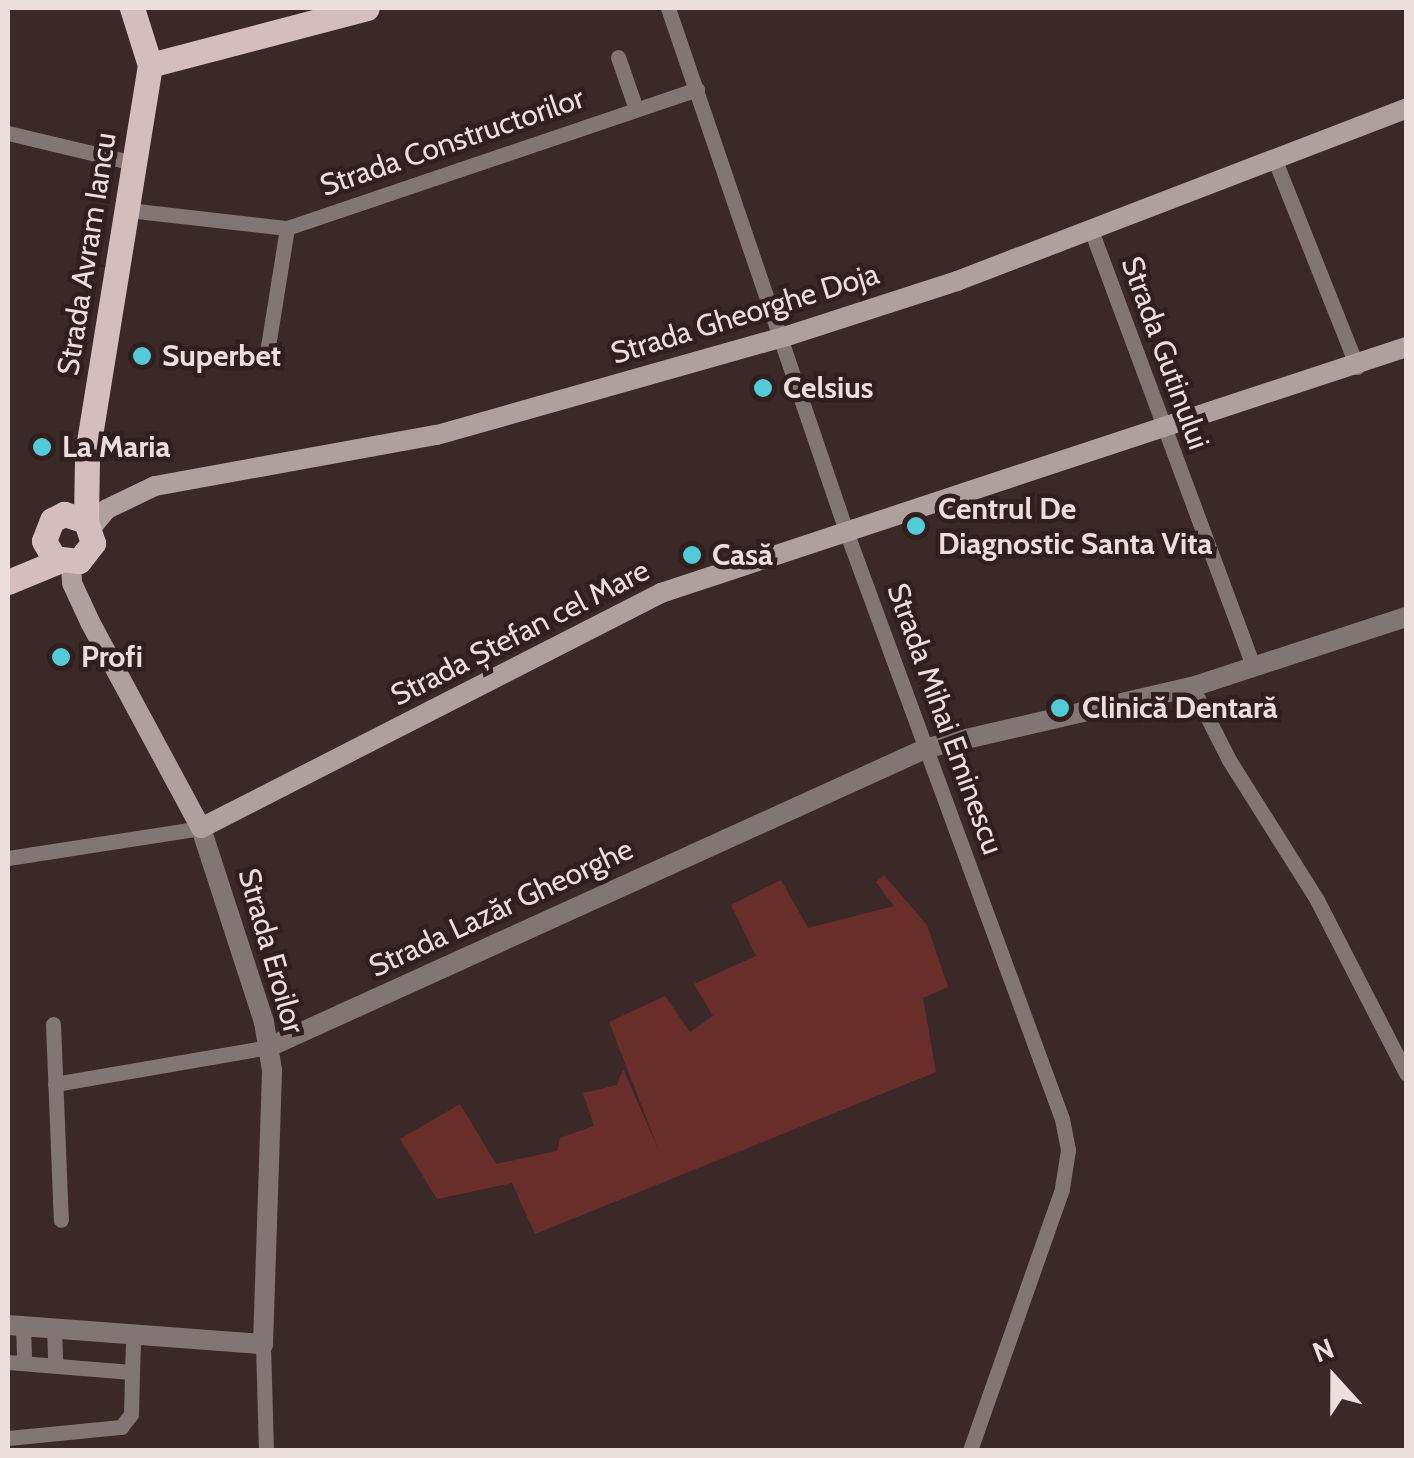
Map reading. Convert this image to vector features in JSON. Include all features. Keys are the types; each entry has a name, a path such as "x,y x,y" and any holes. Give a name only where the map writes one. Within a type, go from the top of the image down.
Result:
{"main road":[{"path":"132,8 150,65 367,8"},
{"name":"Strada Avram Iancu","path":"88,524 87,454 150,65"},
{"name":"Strada Gheorghe Doja","path":"88,524 107,509 155,486 437,434 784,337 1091,230 1406,108"},
{"name":"Strada Ștefan cel Mare","path":"202,828 661,593 1164,427 1357,368 1406,347"},
{"name":"Strada Avram Iancu","path":"8,567 49,525 87,454"},
{"path":"8,582 65,562 89,552 88,524 75,514 49,525 48,552 65,562"},
{"name":"Strada Eroilor","path":"65,562 90,622 202,828"}],"street":[{"name":"Strada Mihai Eminescu","path":"668,8 784,337 846,531 1068,1150 1062,1190 970,1450"},
{"path":"618,57 636,109"},
{"name":"Strada Constructorilor","path":"128,210 287,228 697,89"},
{"path":"8,133 134,163"},
{"path":"1274,158 1357,368"},
{"path":"266,358 287,228"},
{"name":"Strada Gutinului","path":"1091,230 1252,664"},
{"name":"Strada Lazăr Gheorghe","path":"55,1084 269,1047 927,748 1192,687 1252,664 1406,617"},
{"path":"1192,687 1229,760 1317,900 1406,1073"},
{"name":"Strada Ștefan cel Mare","path":"8,858 202,828"},
{"name":"Strada Eroilor","path":"202,828 269,1047 266,1450"},
{"path":"52,1024 61,1220"},
{"path":"132,1372 16,1363 16,1326 264,1344"},
{"path":"54,1328 55,1365"},
{"path":"8,1438 121,1427 131,1414 132,1334"}],"shaded area":[{"path":"884,875 927,925 948,987 923,998 936,1072 535,1234 512,1183 437,1199 400,1139 460,1104 496,1164 557,1151 560,1138 594,1126 583,1093 617,1085 623,1069 660,1153 609,1022 665,996 690,1032 713,1016 694,984 756,956 731,905 781,880 808,928 894,906 876,882"}],"place":[{"name":"Superbet","path":"142,356"},
{"name":"Celsius","path":"763,388"},
{"name":"La Maria","path":"42,447"},
{"name":"Centrul De Diagnostic Santa Vita","path":"916,526"},
{"name":"Casă","path":"692,555"},
{"name":"Profi","path":"61,657"},
{"name":"Clinică Dentară","path":"1060,708"}]}
